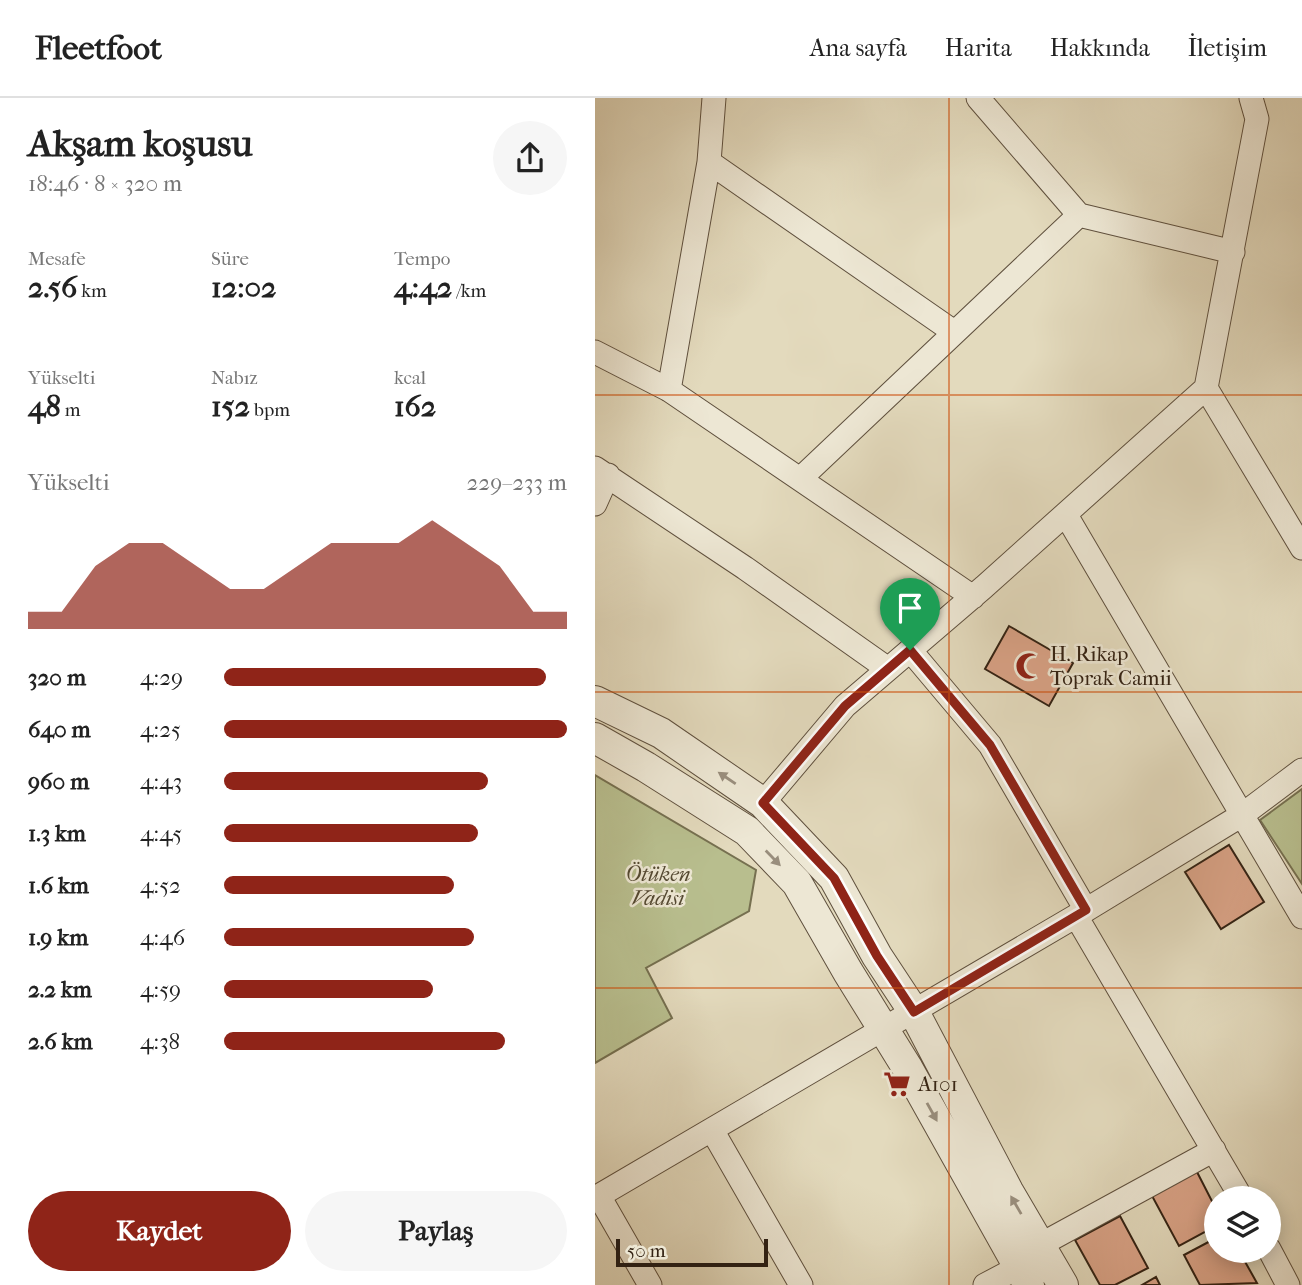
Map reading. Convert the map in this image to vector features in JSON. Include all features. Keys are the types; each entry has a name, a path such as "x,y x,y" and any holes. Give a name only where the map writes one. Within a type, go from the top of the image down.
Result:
{"street":[{"path":"669,390 709,162 714,98"},
{"path":"978,98 1079,215 1233,252"},
{"path":"763,803 845,706 973,597 1206,388 1257,118 1251,98"},
{"path":"709,162 954,332"},
{"path":"800,479 1079,215"},
{"path":"595,352 669,390 973,597"},
{"path":"1206,388 1302,548"},
{"path":"595,504 602,472 888,669"},
{"path":"1066,515 1302,917"},
{"path":"910,650 990,745 1235,1186"},
{"path":"595,701 661,733 763,803 834,878 877,956 914,1012 1008,1191 1063,1285"},
{"path":"595,738 747,831 797,883 1024,1276 985,1285"},
{"path":"650,1285 597,1197 1081,913 1242,815 1302,770"},
{"path":"712,1130 801,1285"},
{"path":"1040,1245 1214,1150"},
{"path":"1276,1263 1288,1285"}],"green space":[{"name":"Ötüken Vadisi","path":"595,775 756,870 749,911 646,968 672,1018 595,1063"},
{"path":"1302,789 1302,884 1260,820"}],"building":[{"name":"H. Rikap Toprak Camii","path":"1009,626 1073,663 1049,706 985,669"},
{"path":"1229,845 1264,902 1221,929 1185,872"},
{"path":"1196,1170 1204,1186 1204,1232 1179,1246 1151,1194"},
{"path":"1120,1216 1148,1268 1115,1285 1100,1285 1075,1240"},
{"path":"1204,1244 1204,1263 1246,1263 1257,1283 1200,1285 1184,1255"},
{"path":"1156,1277 1160,1285 1142,1285"}],"place":[{"name":"H. Rikap Toprak Camii","path":"1029,666"},
{"name":"A101","path":"897,1084"}],"route":[{"path":"910,650 990,745 1086,910 914,1012 877,956 834,878 763,803 845,706 910,650"}]}
